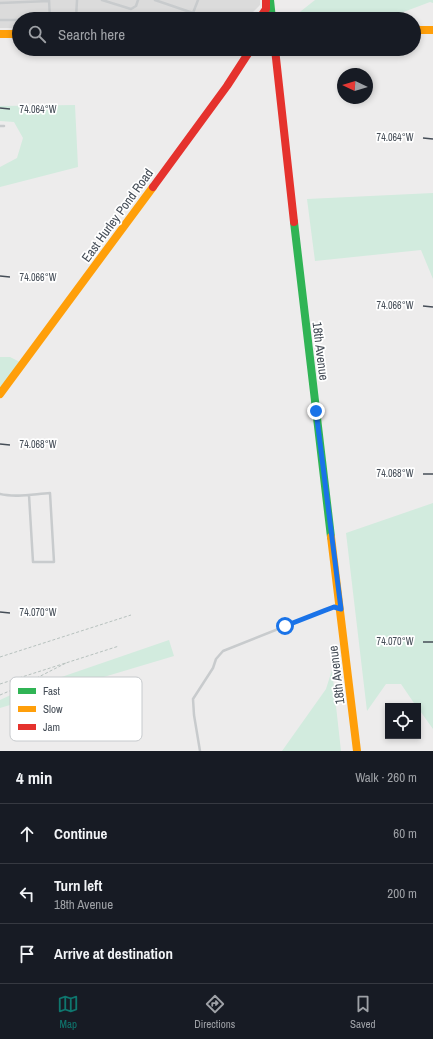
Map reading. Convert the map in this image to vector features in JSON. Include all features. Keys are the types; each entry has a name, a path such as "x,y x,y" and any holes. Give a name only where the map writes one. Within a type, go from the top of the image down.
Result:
{"street":[{"path":"264,12 266,9 266,0"},
{"path":"270,0 271,12"},
{"path":"421,30 433,30"},
{"path":"0,34 12,34"},
{"name":"East Hurley Pond Road","path":"0,394 227,86 246,56"},
{"name":"18th Avenue","path":"276,56 302,300 341,609 357,751"}],"lane":[{"path":"0,3 49,0 50,12"},
{"path":"76,12 77,0"},
{"path":"102,0 131,9 136,6 138,0"},
{"path":"155,0 190,12"},
{"path":"193,12 198,0"},
{"path":"0,20 12,20"},
{"path":"0,494 9,496 29,494 50,493 54,562 34,562 29,494"},
{"path":"200,751 193,699 213,668 216,659 223,650 334,607 341,609"}],"path":[{"path":"0,657 131,615"},
{"path":"22,677 119,646"},
{"path":"39,677 70,662"},
{"path":"0,684 10,681"},
{"path":"0,694 10,690"}],"shaded area":[{"path":"0,0 260,0 260,5 253,12 12,12 12,28 0,28"}],"green space":[{"path":"315,0 433,0 433,3 430,2 404,12 300,12"},
{"path":"75,105 78,167 0,187 0,167 17,158 23,138 14,122 0,121 0,106"},
{"path":"433,193 433,279 421,250 315,261 307,199"},
{"path":"0,357 10,357 24,364 0,397"},
{"path":"433,503 433,729 421,712 421,703 414,703 401,684 386,684 367,711 346,533"},
{"path":"169,640 174,656 104,677 61,677"},
{"path":"332,670 341,751 282,751 326,689"},
{"path":"10,695 10,705 0,708 0,700"}],"traffic: fast":[{"path":"270,0 271,12"},
{"path":"294,222 331,537"}],"traffic: slow":[{"path":"421,30 433,30"},
{"path":"0,34 12,34"},
{"path":"0,394 153,187"},
{"path":"331,537 357,751"}],"traffic: jam":[{"path":"264,12 266,9 266,0"},
{"path":"153,187 227,86 246,56"},
{"path":"276,56 294,222"}],"route":[{"path":"285,626 334,607 341,609 316,411"}]}
